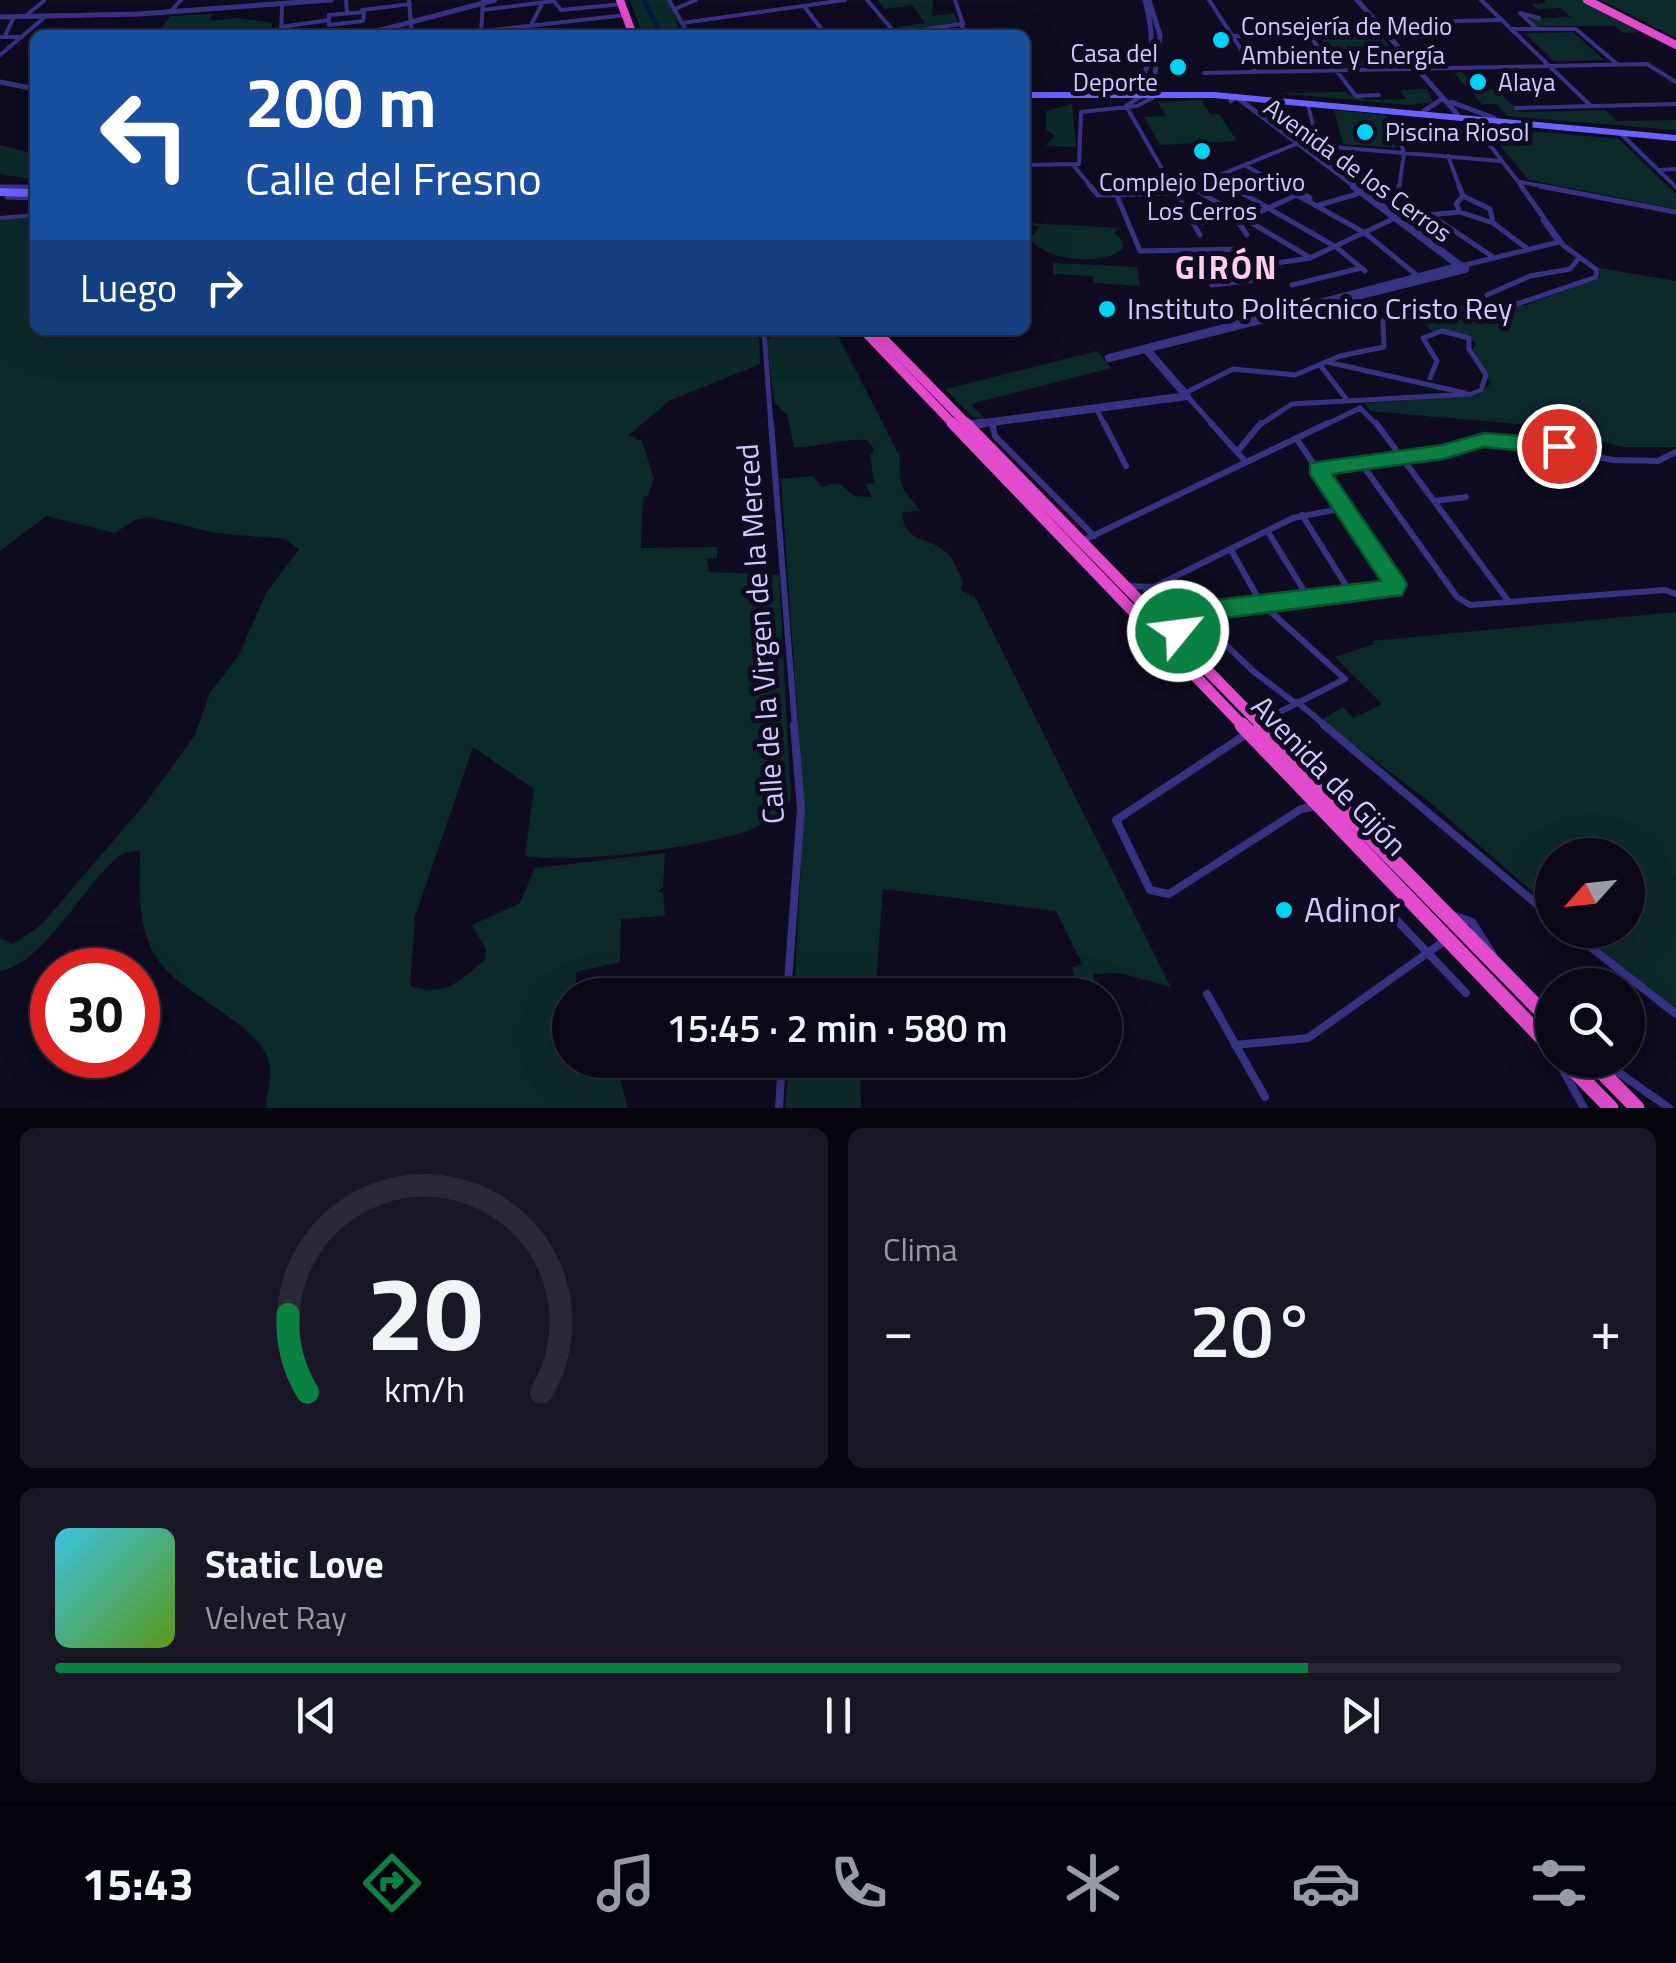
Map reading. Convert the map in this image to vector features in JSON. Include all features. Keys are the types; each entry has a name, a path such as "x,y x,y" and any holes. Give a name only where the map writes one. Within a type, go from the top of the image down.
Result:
{"highway":[{"path":"1587,0 1676,42"},
{"path":"1597,0 1676,42"},
{"path":"622,1 633,30"},
{"path":"622,1 633,30"},
{"name":"Avenida de Gijón","path":"868,335 1009,483 1535,1005"},
{"name":"Avenida de Gijón","path":"880,335 1088,538 1126,585 1210,672 1320,806 1535,1030"},
{"path":"913,382 957,423 970,425 969,434 1009,483"},
{"path":"1580,1078 1611,1108"},
{"path":"1608,1078 1637,1108"}],"main road":[{"path":"1155,90 1184,91"},
{"path":"1112,91 1136,93"},
{"path":"1030,93 1184,91 1424,111 1481,121 1621,134 1676,136"},
{"path":"1234,98 1307,101 1676,136"},
{"path":"1601,128 1621,134 1638,132"},
{"path":"4,193 30,193"}],"street":[{"path":"170,12 181,0"},
{"path":"215,9 224,0"},
{"path":"273,5 334,0"},
{"path":"0,17 170,12 334,0"},
{"path":"346,0 348,12"},
{"path":"379,30 495,0"},
{"path":"553,0 561,10 622,1"},
{"path":"483,4 563,0"},
{"path":"686,30 674,5 696,0"},
{"path":"682,23 845,0"},
{"path":"867,0 893,30"},
{"path":"955,0 967,30"},
{"path":"1136,93 1145,104 1155,90 1160,36 1147,0"},
{"path":"1030,165 1074,166 1082,161 1081,112 1118,106 1136,93 1154,36 1147,0"},
{"path":"1209,0 1256,72"},
{"path":"1359,0 1499,161 1564,241 1561,243"},
{"path":"1359,0 1451,102 1459,116"},
{"path":"1481,0 1591,106"},
{"path":"24,16 44,1"},
{"path":"359,10 364,12 364,20 330,26 330,15 359,10 410,2 413,30"},
{"path":"533,30 543,2"},
{"path":"282,7 300,3"},
{"path":"481,30 483,4"},
{"path":"804,6 822,30"},
{"path":"282,7 281,27 328,20"},
{"path":"1537,29 1520,13 1539,18"},
{"path":"489,30 626,15"},
{"path":"0,56 46,16"},
{"path":"2,36 14,17"},
{"path":"1382,24 1499,20"},
{"path":"346,24 347,30"},
{"path":"923,30 964,24"},
{"path":"506,26 506,30"},
{"path":"1512,30 1576,29 1617,64"},
{"path":"1232,36 1308,34 1356,96 1379,95"},
{"path":"2,36 22,36"},
{"path":"1204,74 1617,64 1656,66 1676,82"},
{"path":"0,82 30,88"},
{"path":"1136,93 1177,194 1200,235"},
{"name":"Avenida de los Cerros","path":"1234,98 1357,194 1397,216"},
{"path":"1424,111 1442,99"},
{"path":"1307,101 1318,146"},
{"path":"1451,102 1494,118"},
{"path":"1516,108 1676,104"},
{"path":"1394,120 1404,153 1397,216"},
{"path":"1481,121 1475,126 1499,161"},
{"path":"1399,133 1480,139"},
{"path":"1621,134 1676,187"},
{"path":"1074,166 1098,194 1117,196 1177,194 1294,145 1499,161"},
{"name":"Avenida de los Cerros","path":"1294,145 1397,216 1461,268"},
{"path":"1448,156 1463,196 1490,209 1493,224"},
{"path":"1244,166 1365,233 1419,277"},
{"path":"1659,170 1676,170"},
{"path":"1217,178 1336,247 1363,269 1292,286"},
{"path":"1516,182 1676,212"},
{"path":"1193,188 1310,258"},
{"path":"1288,190 1304,192 1310,198 1307,201"},
{"path":"0,207 4,193"},
{"path":"1316,206 1357,194"},
{"path":"1193,223 1241,219 1297,195"},
{"path":"1117,196 1137,247 1146,253 1244,249 1264,282 1212,285"},
{"path":"1460,212 1456,204 1463,196"},
{"path":"1256,266 1310,258 1397,216 1460,212 1493,224 1528,249"},
{"path":"0,218 30,215"},
{"path":"1431,215 1494,258"},
{"path":"1241,219 1247,236"},
{"path":"1146,349 1561,243"},
{"path":"970,425 1186,394 1234,368 1254,367 1290,375 1384,347 1383,321 1391,314 1517,304 1596,277 1592,267 1561,243"},
{"path":"1146,349 1561,243"},
{"path":"1487,295 1530,276 1570,269 1578,258"},
{"path":"1237,452 1277,408 1351,400 1448,398 1481,390 1486,375 1469,349 1471,343 1460,334 1442,332 1423,338 1437,361 1430,378"},
{"name":"Calle de la Virgen de la Merced","path":"764,335 801,809 788,978"},
{"path":"1146,349 1246,462"},
{"path":"1324,364 1471,394"},
{"path":"1324,364 1351,400 1374,416 1510,603"},
{"path":"1446,389 1451,394 1448,398"},
{"path":"1096,408 1126,466"},
{"path":"1088,538 1360,408"},
{"name":"Avenida de Gijón","path":"992,422 996,436 1088,538"},
{"path":"1177,624 1196,616 1261,604 1394,589 1396,585 1296,438"},
{"path":"1317,468 1405,457 1501,438 1613,460 1658,462 1676,452"},
{"path":"1360,463 1462,602 1477,606 1659,590 1676,594"},
{"path":"1434,501 1466,496"},
{"path":"1126,585 1144,588 1302,515 1344,508"},
{"path":"1302,515 1352,595"},
{"path":"1268,531 1308,599"},
{"path":"1231,550 1261,604 1345,680 1296,702 1116,820 1150,890 1158,896 1169,894 1302,809 1320,806"},
{"name":"Avenida de Gijón","path":"1144,588 1177,624 1210,672"},
{"path":"1196,616 1253,672 1296,702 1535,903"},
{"path":"1386,910 1466,993"},
{"path":"1235,1045 1308,1038 1447,938"},
{"path":"1593,948 1676,1014"},
{"path":"1207,994 1265,1097"},
{"path":"779,1108 781,1078"},
{"path":"1570,1078 1584,1108"},
{"path":"1626,1078 1669,1108"}],"green space":[{"path":"630,0 667,0 684,30 673,15 680,30 641,30"},
{"path":"877,0 933,0 932,16 954,13 958,22 901,30 898,27 925,23 912,5 885,9"},
{"path":"1544,0 1582,0 1639,32 1623,33 1615,26 1537,26 1529,19 1571,17 1560,8 1537,9 1532,4 1546,3"},
{"path":"1601,0 1676,0 1676,38"},
{"path":"212,14 209,21 238,18 272,23 271,30 160,30 170,16"},
{"path":"1373,26 1406,65 1342,66 1312,27"},
{"path":"1573,32 1604,60 1554,61 1524,33"},
{"path":"1462,72 1480,91 1496,89 1520,112 1605,110 1617,121 1676,120 1676,130 1507,116 1497,104 1482,104 1454,73"},
{"path":"1427,89 1433,102 1409,105 1278,93 1344,92 1366,100 1406,99 1400,90"},
{"path":"1201,100 1210,114 1219,114 1237,141 1160,145 1144,117 1166,116 1158,102"},
{"path":"1072,104 1076,147 1046,146 1055,135 1046,130 1046,111"},
{"name":"Piscina Riosol","path":"1334,110 1386,115 1396,148 1343,144"},
{"path":"1484,127 1619,139 1676,194 1676,209 1529,180"},
{"path":"0,145 30,153 30,177 0,174"},
{"path":"30,214 30,335 759,335 760,364 669,401 629,435 642,441 654,479 648,496 643,497 641,548 717,547 717,558 707,559 709,572 779,575 791,800 754,829 699,843 608,856 530,857 525,855 534,789 473,747 415,917 410,986 443,988 485,960 486,950 472,925 520,903 535,868 665,853 663,887 658,892 663,892 665,916 621,919 620,962 576,972 576,978 552,978 552,1078 620,1078 628,1108 266,1108 270,1069 265,1053 239,1024 168,972 160,962 160,948 152,948 140,905 140,850 118,857 48,939 38,948 30,948 30,955 16,965 0,971 0,938 13,944 42,924 145,804 195,735 210,693 239,655 266,593 299,549 285,539 215,533 150,517 135,520 115,533 46,516 0,551 0,217"},
{"path":"1030,223 1121,228 1113,232 1122,240 1123,248 1103,258 1060,256 1037,246 1030,238 1040,227"},
{"path":"1053,263 1137,267 1140,286 1094,283 1093,276 1053,274"},
{"path":"1599,268 1676,281 1676,447 1622,447 1552,427 1370,411 1365,403 1478,396 1491,383 1473,349 1476,344 1466,334 1432,331 1425,324 1439,322 1434,315 1444,314 1451,321 1510,313 1503,306 1526,305 1600,277"},
{"path":"773,335 838,335 900,457 903,487 920,510 902,513 907,530 947,553 963,582 961,590 975,597 1171,987 1120,973 1074,978 1072,967 1082,964 1056,911 883,889 876,978 795,978 804,809 781,479 813,476 822,487 838,483 855,496 872,497 865,484 874,483 870,456 874,449 867,440 794,447 787,415 774,402 767,340"},
{"path":"1097,351 1111,368 971,404 984,418 972,417 945,389"},
{"path":"1676,612 1676,1011 1645,985 1645,968 1624,968 1600,948 1645,948 1645,838 1535,838 1535,894 1426,799 1321,720 1343,707 1353,718 1382,704 1335,657 1374,644 1372,641"},
{"path":"788,1078 860,1078 861,1108 785,1108"}],"waterway":[{"path":"644,0 659,30"}],"place":[{"name":"Consejería de Medio Ambiente y Energía","path":"1221,40"},
{"name":"Casa del Deporte","path":"1178,67"},
{"name":"Alaya","path":"1478,82"},
{"name":"Piscina Riosol","path":"1365,132"},
{"name":"Complejo Deportivo Los Cerros","path":"1202,151"},
{"name":"Instituto Politécnico Cristo Rey","path":"1107,309"},
{"name":"Adinor","path":"1284,910"}],"district":[{"name":"GIRÓN","path":"1227,268"}],"route":[{"path":"1178,631 1177,624 1215,610 1394,589 1396,585 1317,468 1443,452 1501,438 1559,446"}]}
